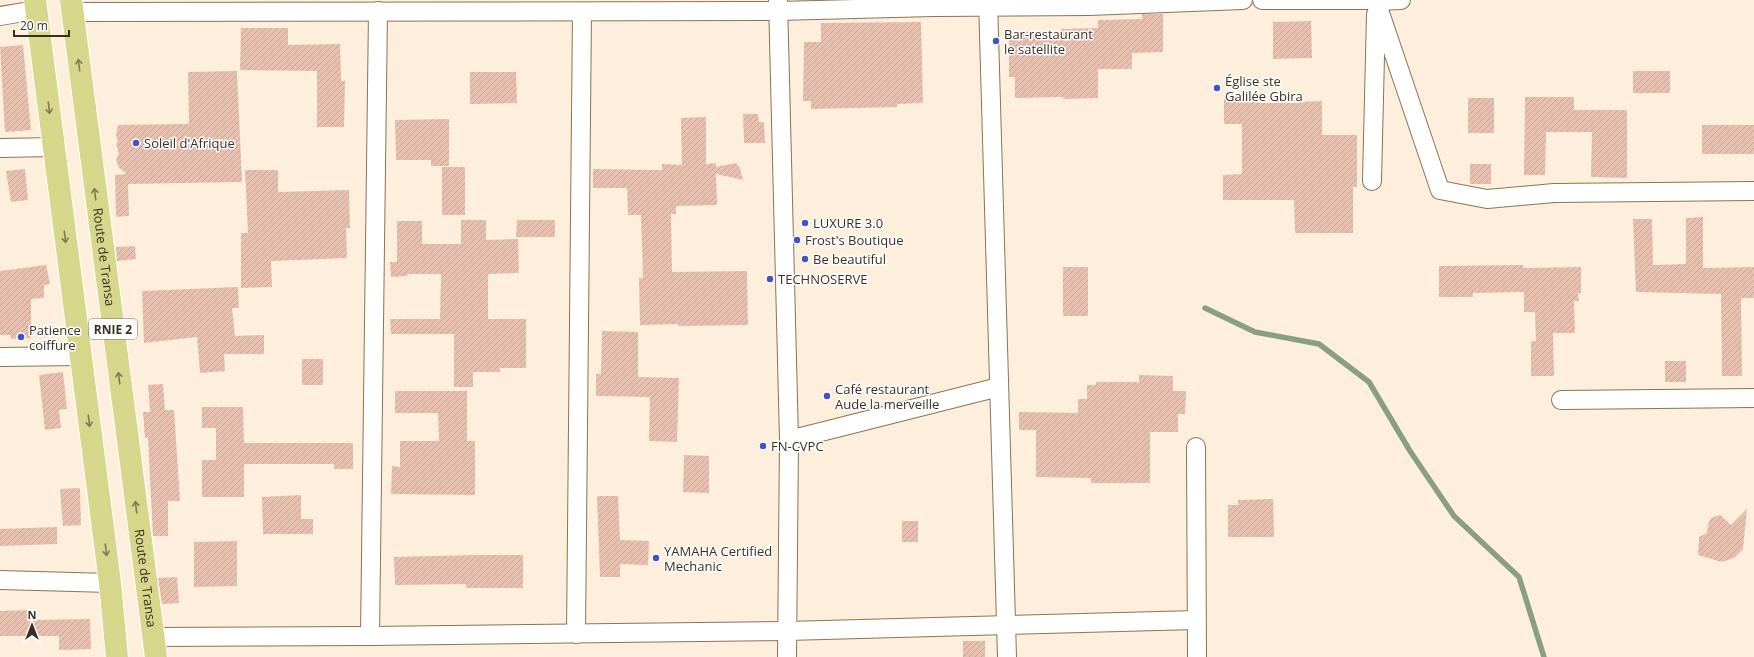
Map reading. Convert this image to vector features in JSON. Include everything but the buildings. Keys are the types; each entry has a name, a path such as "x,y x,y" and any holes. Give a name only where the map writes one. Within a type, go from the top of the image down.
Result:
{"main road":[{"name":"RNIE 2","path":"36,5 110,583 118,657"},
{"name":"Route de Transa","path":"72,6 154,647"}],"street":[{"path":"72,6 378,11 582,12 778,6 988,3 1089,6 1243,0"},
{"path":"1262,0 1401,0"},
{"path":"1372,181 1376,0"},
{"path":"1376,0 1440,190 1487,199 1554,193 1754,192"},
{"path":"988,3 1007,657"},
{"path":"0,16 36,5"},
{"path":"778,6 789,440 787,657"},
{"path":"370,636 378,11"},
{"path":"576,634 582,12"},
{"path":"0,148 54,148"},
{"path":"0,357 81,356"},
{"path":"789,440 999,387"},
{"path":"1561,400 1754,398"},
{"path":"1196,447 1197,657"},
{"path":"0,580 110,583"},
{"path":"154,647 370,636 787,631 1196,620"}],"waterway":[{"path":"1205,308 1255,332 1319,344 1369,382 1410,451 1454,516 1519,577 1544,657"}],"place":[{"name":"Bar-restaurant le satellite","path":"996,41"},
{"name":"Église ste Galilée Gbira","path":"1217,88"},
{"name":"Soleil d'Afrique","path":"136,143"},
{"name":"LUXURE 3.0","path":"805,223"},
{"name":"Frost's Boutique","path":"797,240"},
{"name":"Be beautiful","path":"805,259"},
{"name":"TECHNOSERVE","path":"770,279"},
{"name":"Patience coiffure","path":"21,337"},
{"name":"Café restaurant Aude la merveille","path":"827,396"},
{"name":"FN-CVPC","path":"763,446"},
{"name":"YAMAHA Certified Mechanic","path":"656,558"}]}
